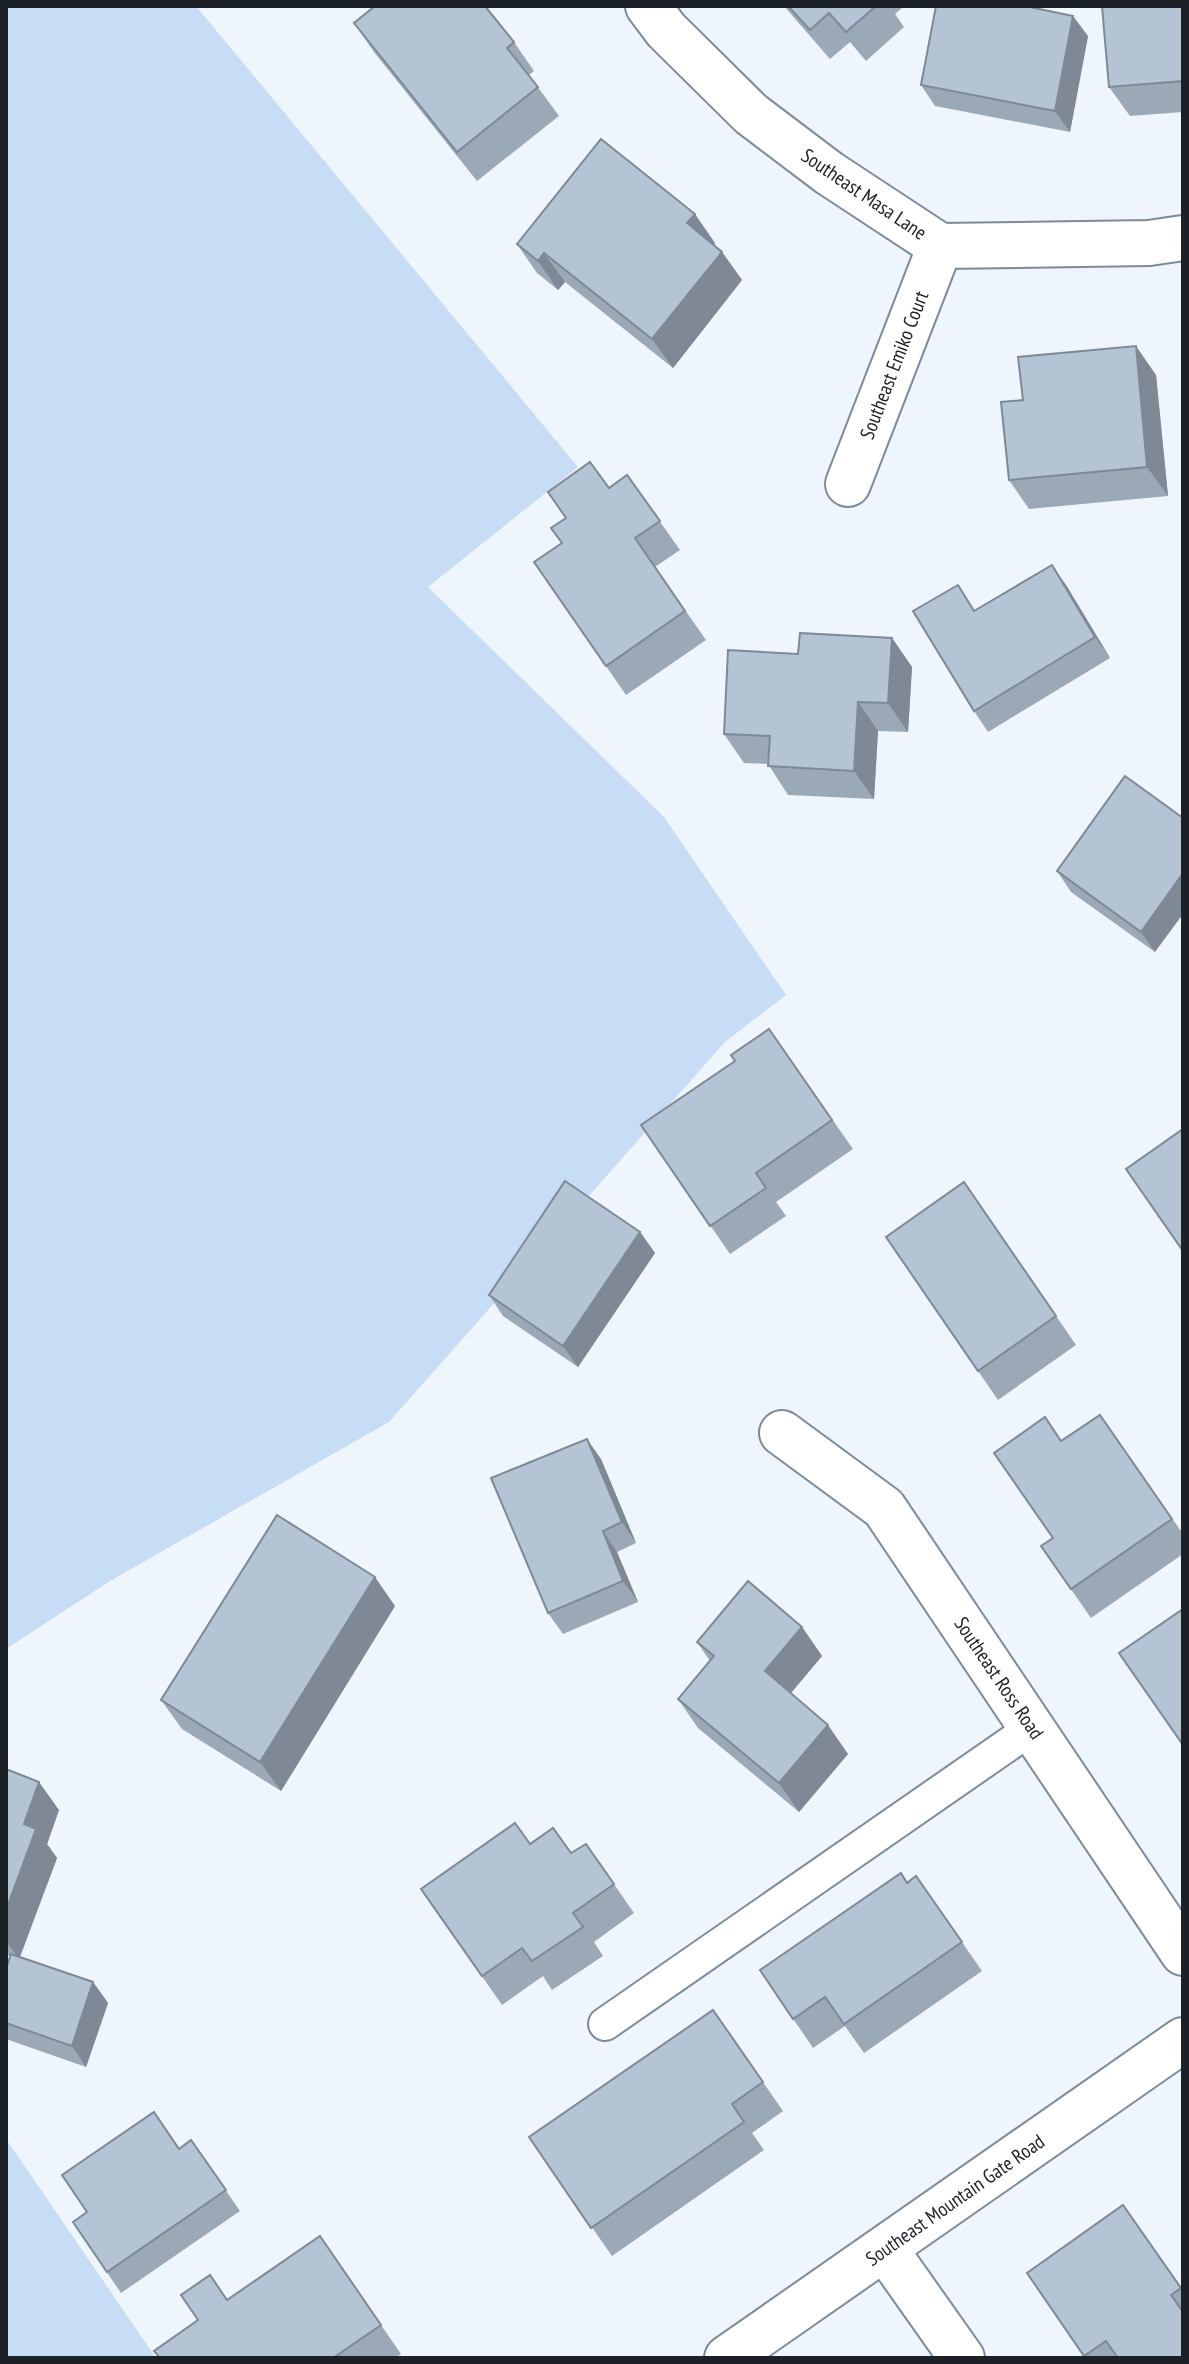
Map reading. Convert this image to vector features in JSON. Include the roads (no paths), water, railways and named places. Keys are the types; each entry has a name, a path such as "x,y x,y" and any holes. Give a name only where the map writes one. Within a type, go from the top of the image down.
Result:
{"street":[{"name":"Southeast Masa Lane","path":"648,6 666,30 751,114 829,173 940,246 1149,243 1183,238"},
{"name":"Southeast Emiko Court","path":"848,484 940,246"},
{"name":"Southeast Ross Road","path":"782,1433 884,1508 1183,1953"},
{"name":"Southeast Mountain Gate Road","path":"727,2358 1183,2040"},
{"path":"885,2249 962,2358"}],"lane":[{"path":"605,2024 1032,1728"}]}
